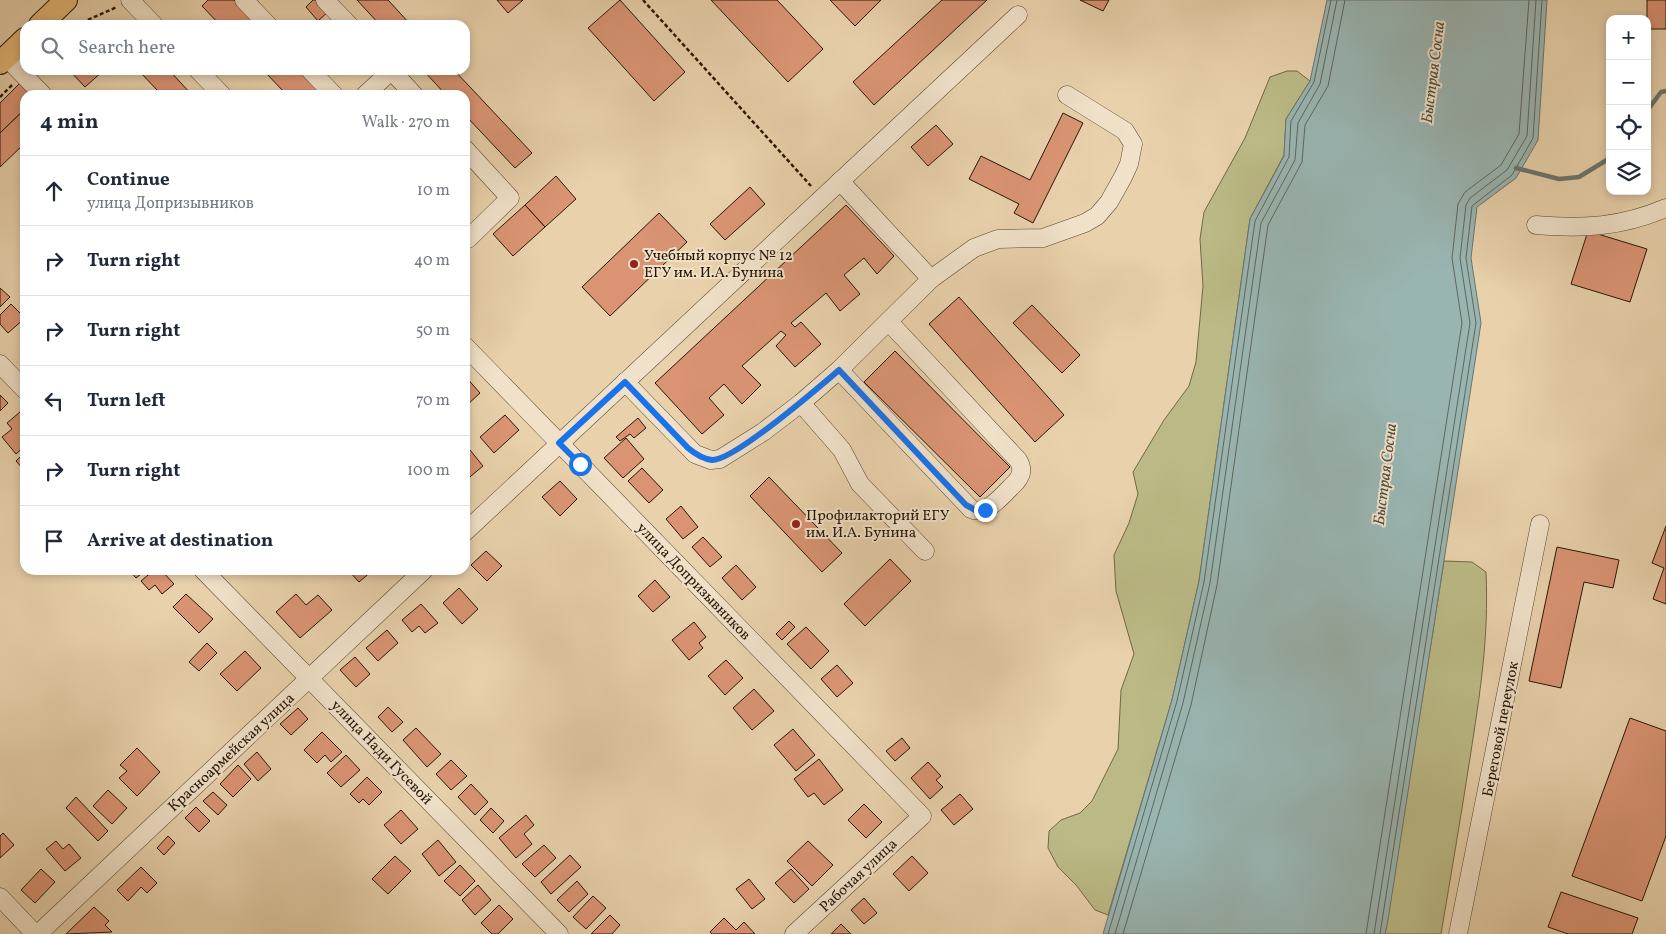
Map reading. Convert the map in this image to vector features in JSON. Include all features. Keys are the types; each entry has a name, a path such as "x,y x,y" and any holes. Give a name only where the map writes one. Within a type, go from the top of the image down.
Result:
{"main road":[{"path":"45,20 66,0"},
{"path":"3,60 20,45"}],"street":[{"path":"244,0 263,20"},
{"path":"325,0 343,20"},
{"path":"126,3 148,20"},
{"path":"470,527 1018,15"},
{"path":"3,60 20,75"},
{"path":"20,75 37,90"},
{"path":"203,75 217,90"},
{"path":"315,75 329,90"},
{"path":"370,90 386,75"},
{"path":"396,75 409,90"},
{"path":"625,382 695,454 711,460 720,458 763,432 801,402 839,370 931,279 984,243 998,239 1043,238 1085,223 1097,216 1109,202 1129,164 1133,144 1132,139 1125,130 1067,95"},
{"path":"470,154 510,198 470,235"},
{"path":"840,181 931,279"},
{"path":"1536,225 1578,228 1626,222 1666,208"},
{"path":"839,370 971,509 977,511 985,510 1016,482 1020,477 1022,469 1018,460 889,322"},
{"name":"улица Допризывников","path":"470,351 922,816"},
{"path":"0,364 20,385"},
{"path":"801,402 842,450 860,484 925,551"},
{"name":"Береговой переулок","path":"1458,934 1540,524"},
{"name":"улица Нади Гусевой","path":"208,575 559,934"},
{"name":"Красноармейская улица","path":"37,934 419,575"},
{"name":"Рабочая улица","path":"794,934 922,816"},
{"path":"0,897 37,934"}],"path":[{"path":"643,0 822,198"},
{"path":"87,20 126,3"}],"shaded area":[{"path":"1287,71 1297,71 1310,81 1286,119 1284,155 1250,219 1199,581 1172,700 1108,915 1095,910 1076,885 1058,867 1048,848 1049,831 1061,820 1080,813 1092,801 1118,749 1121,690 1134,654 1116,591 1114,555 1129,523 1138,494 1133,472 1164,420 1189,386 1196,362 1203,286 1200,239 1204,212 1245,138 1270,77"},
{"path":"1444,561 1472,562 1486,572 1487,597 1483,666 1467,780 1441,934 1385,934"}],"water":[{"name":"Быстрая Сосна","path":"1327,0 1547,0 1538,140 1516,178 1477,207 1471,258 1481,323 1385,934 1103,934 1172,700 1199,581 1250,219 1284,156 1286,119 1310,81"}],"building":[{"path":"208,0 234,0 253,20 215,20 202,6"},
{"path":"313,0 321,0 330,10 317,20 306,7"},
{"path":"357,0 388,0 406,20 375,20"},
{"path":"497,0 523,0 508,13"},
{"path":"620,0 685,72 654,101 588,28"},
{"path":"711,0 777,0 823,49 788,82"},
{"path":"830,0 881,0 855,26"},
{"path":"942,0 987,0 874,105 853,82"},
{"path":"1080,0 1109,0 1103,11"},
{"path":"1647,0 1666,0 1666,29 1651,29 1651,15 1647,15"},
{"path":"74,75 98,75 85,87"},
{"path":"143,75 174,75 187,90 157,90"},
{"path":"268,75 306,75 321,90 282,90"},
{"path":"428,75 459,75 532,153 515,168 470,120 470,90 441,90"},
{"path":"20,83 27,90 20,90 20,114 0,133 0,103"},
{"path":"1063,113 1083,123 1033,223 1014,213 1019,204 969,179 981,156 1030,180"},
{"path":"20,114 20,148 0,167 0,133"},
{"path":"936,125 953,144 928,166 911,147"},
{"path":"556,176 576,199 545,227 525,205"},
{"path":"750,187 765,204 725,240 710,224"},
{"path":"525,205 545,227 513,256 493,234"},
{"path":"846,205 894,256 877,274 864,258 844,275 860,294 840,311 826,293 791,323 795,327 801,322 821,344 795,367 776,346 786,335 781,331 742,366 761,385 742,404 724,384 709,398 724,415 702,434 655,383"},
{"name":"Учебный корпус № 12 ЕГУ им. И.А. Бунина","path":"659,213 687,242 610,316 582,287"},
{"path":"1588,231 1647,249 1630,302 1571,284"},
{"path":"0,288 10,297 0,307"},
{"path":"959,297 1064,415 1035,442 929,324"},
{"path":"11,304 20,313 20,322 8,333 0,324 0,315"},
{"path":"1032,305 1080,355 1062,373 1013,323"},
{"path":"895,351 1010,467 980,497 864,382"},
{"path":"470,382 480,393 470,402"},
{"path":"0,395 8,403 0,411"},
{"path":"20,412 20,450 16,454 2,437 12,429 7,423"},
{"path":"505,415 519,430 494,453 480,437"},
{"path":"638,418 646,428 634,438 630,434 620,441 616,437"},
{"path":"626,438 644,459 623,478 604,458"},
{"path":"470,450 483,466 470,477"},
{"path":"20,457 20,466 16,461"},
{"path":"642,468 663,490 649,503 628,481"},
{"name":"Профилакторий ЕГУ им. И.А. Бунина","path":"769,477 842,553 822,572 750,496"},
{"path":"560,481 577,499 560,516 542,497"},
{"path":"681,506 698,527 683,539 666,519"},
{"path":"1666,526 1666,604 1653,599 1664,568 1652,563"},
{"path":"703,537 722,557 710,567 692,547"},
{"path":"1557,547 1619,560 1613,588 1584,582 1561,688 1529,681"},
{"path":"486,551 502,566 487,581 471,565"},
{"path":"890,559 911,581 865,626 844,604"},
{"path":"736,565 756,587 742,600 722,578"},
{"path":"148,575 166,575 174,584 162,594 155,585 149,590 141,581"},
{"path":"353,575 367,575 359,582"},
{"path":"655,580 670,597 653,612 638,596"},
{"path":"459,588 478,609 462,624 443,603"},
{"path":"186,594 213,619 199,633 173,607"},
{"path":"296,594 306,605 318,595 332,610 300,638 276,612"},
{"path":"421,604 438,623 425,633 419,626 412,632 402,620"},
{"path":"789,621 795,627 782,640 776,634"},
{"path":"694,622 706,637 699,643 703,648 689,660 672,640"},
{"path":"806,627 829,651 811,669 787,644"},
{"path":"387,630 398,643 378,661 366,648"},
{"path":"207,643 217,653 199,671 189,662"},
{"path":"245,651 261,668 237,691 220,674"},
{"path":"355,657 370,674 356,687 340,670"},
{"path":"726,660 743,678 725,695 708,676"},
{"path":"837,665 853,683 837,697 821,679"},
{"path":"754,689 774,711 752,730 733,708"},
{"path":"388,707 403,722 392,732 378,717"},
{"path":"298,708 308,719 291,735 280,724"},
{"path":"1630,718 1666,731 1666,836 1642,901 1572,876"},
{"path":"416,728 441,754 427,767 403,740"},
{"path":"793,729 815,755 796,771 774,745"},
{"path":"322,732 342,752 331,762 325,755 317,763 304,750"},
{"path":"902,738 910,748 895,761 886,751"},
{"path":"137,748 160,772 137,796 119,778 127,771 120,765"},
{"path":"257,752 271,769 258,781 244,764"},
{"path":"346,755 360,770 341,787 327,773"},
{"path":"819,759 843,790 824,805 814,793 808,797 794,779"},
{"path":"451,760 467,776 451,790 436,774"},
{"path":"928,762 941,776 936,780 943,787 930,799 911,778"},
{"path":"238,765 251,779 233,797 220,784"},
{"path":"367,777 382,792 369,805 363,799 359,803 350,794"},
{"path":"471,784 488,802 475,815 458,797"},
{"path":"108,790 127,808 112,824 93,806"},
{"path":"213,792 227,805 218,815 203,801"},
{"path":"960,794 973,809 954,825 941,810"},
{"path":"76,797 108,831 98,841 66,808"},
{"path":"864,804 882,822 866,838 848,820"},
{"path":"196,807 210,821 199,832 185,818"},
{"path":"491,808 504,821 493,833 480,820"},
{"path":"401,810 418,829 401,844 384,825"},
{"path":"526,815 534,825 524,834 532,844 516,858 499,838"},
{"path":"3,833 14,845 0,858 0,836"},
{"path":"168,836 175,843 164,855 157,848"},
{"path":"438,840 456,862 439,876 422,854"},
{"path":"56,841 63,849 69,844 81,858 65,871 46,849"},
{"path":"808,841 833,865 812,886 787,861"},
{"path":"544,845 556,858 535,877 522,864"},
{"path":"570,855 581,867 551,894 541,882"},
{"path":"395,856 411,871 388,894 372,879"},
{"path":"912,856 928,873 909,891 893,874"},
{"path":"460,865 475,881 460,896 444,881"},
{"path":"141,867 157,883 147,893 141,887 128,901 117,890"},
{"path":"41,869 55,882 35,903 21,890"},
{"path":"791,869 809,889 794,903 775,883"},
{"path":"749,879 765,899 752,909 736,889"},
{"path":"577,881 588,894 569,912 557,900"},
{"path":"478,885 491,900 475,915 462,900"},
{"path":"1561,892 1638,918 1632,934 1568,934 1548,927"},
{"path":"593,896 606,908 586,929 573,917"},
{"path":"864,898 877,913 864,924 851,910"},
{"path":"499,905 513,919 498,934 492,934 481,923"},
{"path":"94,907 109,921 105,925 112,932 66,934"},
{"path":"610,915 620,925 612,934 591,934"},
{"path":"724,918 736,930 744,922 755,934 712,934 710,932"},
{"path":"841,924 851,934 831,934"}],"waterway":[{"path":"1651,106 1661,92 1666,91"},
{"path":"1516,168 1559,179 1579,177 1606,160"}],"place":[{"name":"Учебный корпус № 12 ЕГУ им. И.А. Бунина","path":"634,264"},
{"name":"Профилакторий ЕГУ им. И.А. Бунина","path":"796,524"}],"route":[{"path":"580,464 559,443 625,382 688,448 695,454 711,460 720,458 763,432 839,370 966,505 974,511 985,510"}]}
